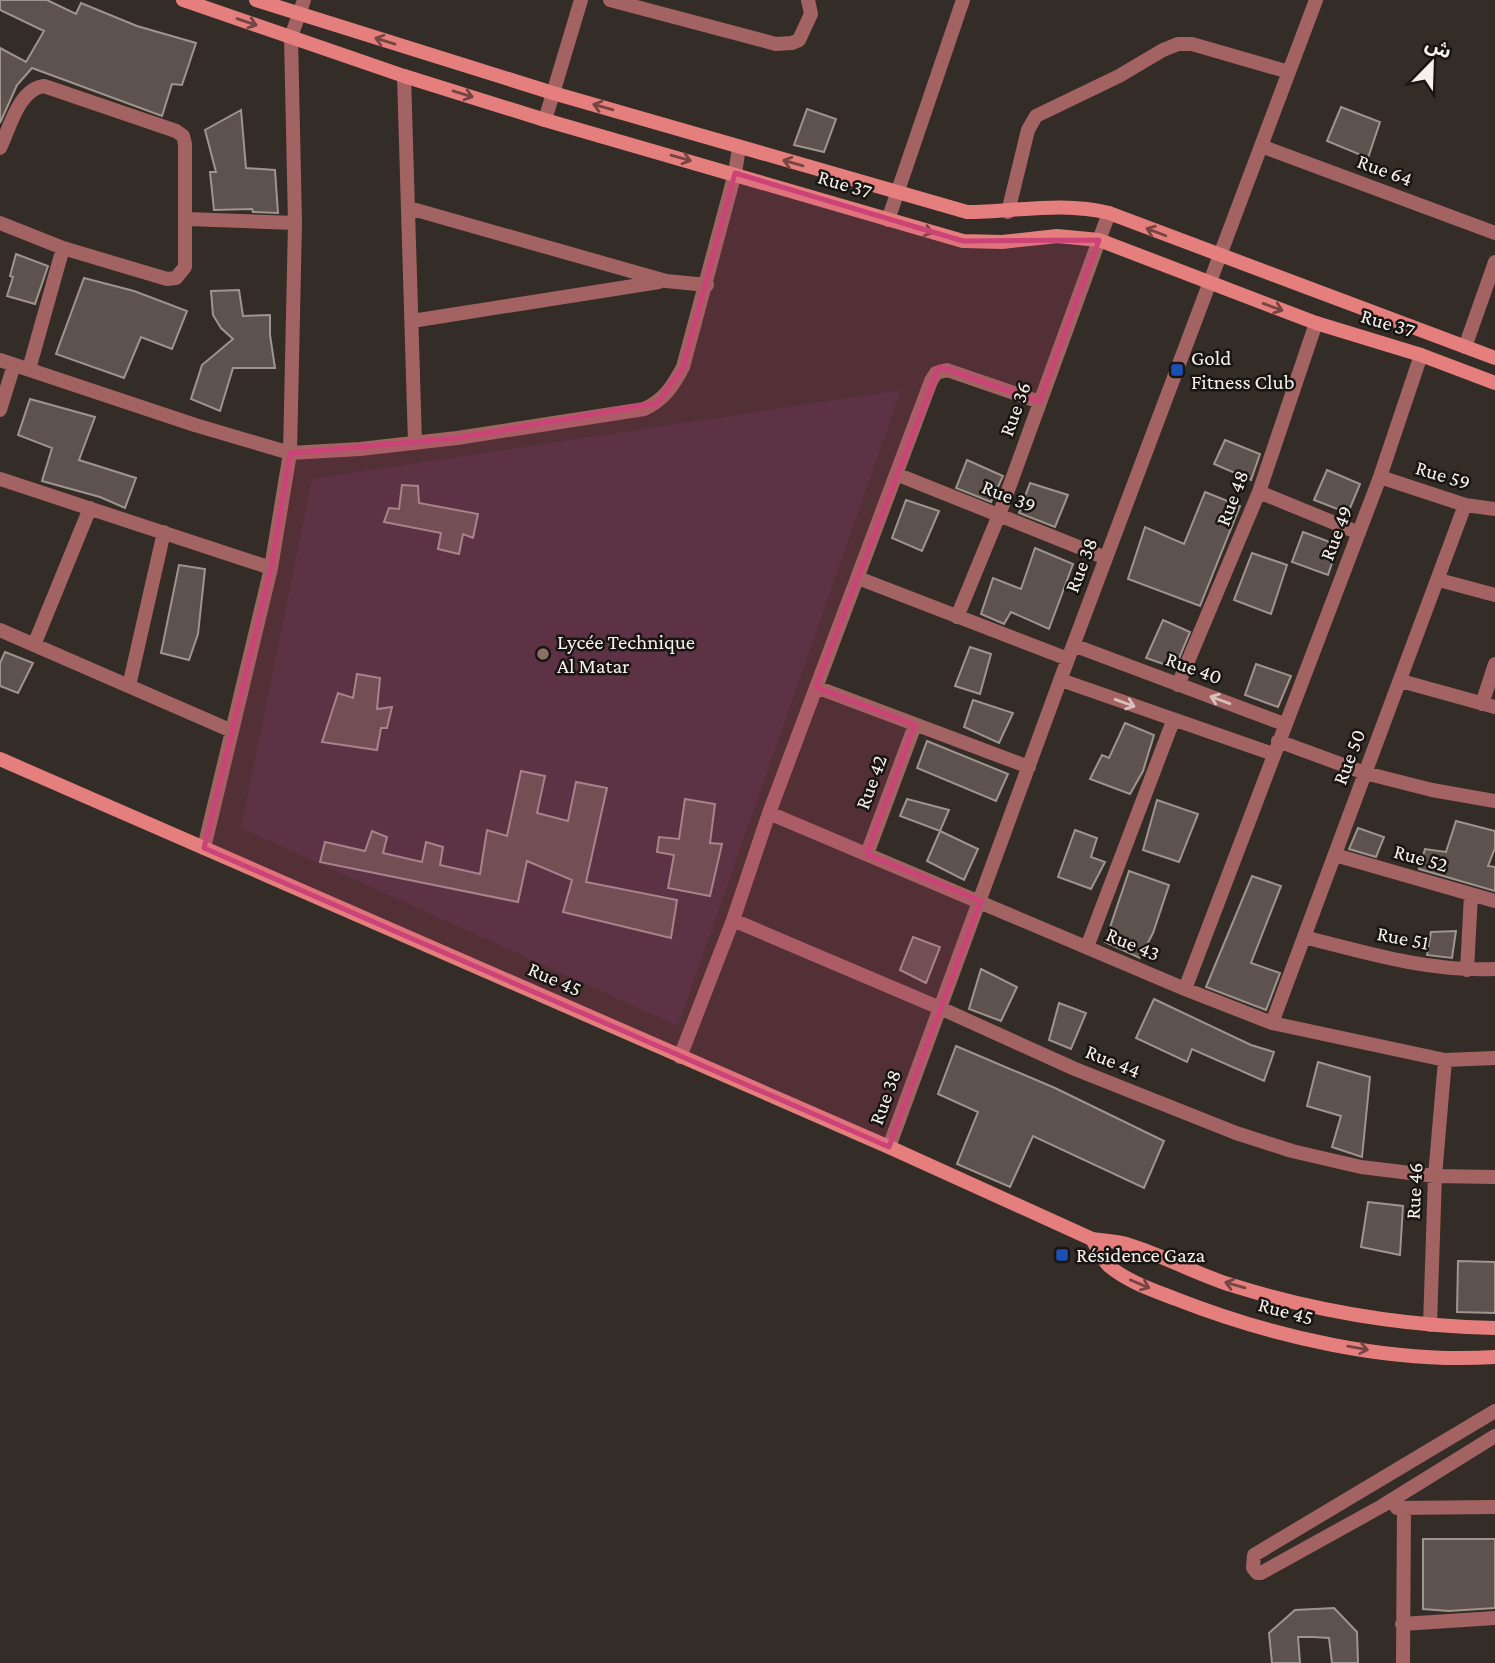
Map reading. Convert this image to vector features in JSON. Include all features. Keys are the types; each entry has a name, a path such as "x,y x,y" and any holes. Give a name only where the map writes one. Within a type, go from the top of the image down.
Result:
{"street":[{"name":"Rue 37","path":"183,0 404,76 545,120 963,241 1002,242 1057,236 1099,240 1316,323 1420,355 1495,383"},
{"name":"Rue 37","path":"256,0 553,93 967,212 1008,212 1064,206 1109,213 1495,358"},
{"path":"204,848 271,568 290,453 295,223 291,37 304,0"},
{"path":"545,120 581,0"},
{"path":"610,0 776,44 799,40 811,14 808,0"},
{"path":"888,220 963,0"},
{"name":"Rue 38","path":"889,1147 1070,652 1316,0"},
{"path":"1008,212 1028,130 1036,116 1119,76 1163,50 1178,44 1192,44 1289,72"},
{"path":"404,76 415,443"},
{"path":"0,148 25,95 44,86 176,131 183,136 186,144 185,267 176,278 167,279 63,248 0,223"},
{"name":"Rue 64","path":"1261,146 1495,233"},
{"path":"0,410 7,362 195,425 290,453 415,443 644,409 657,403 675,383 683,367 707,285 739,148"},
{"path":"409,208 666,281 707,285"},
{"name":"Rue 36","path":"957,617 999,515 1109,213"},
{"path":"187,219 295,223"},
{"path":"29,369 63,248"},
{"path":"1465,347 1495,262"},
{"path":"412,321 666,281"},
{"name":"Rue 48","path":"1178,685 1259,492 1316,323"},
{"name":"Rue 49","path":"1284,724 1381,477 1420,355"},
{"path":"680,1057 931,381 940,370 947,370 1040,402"},
{"name":"Rue 39","path":"896,474 1106,558"},
{"name":"Rue 59","path":"1381,477 1465,505 1495,509"},
{"path":"0,479 271,568"},
{"path":"1259,492 1359,533"},
{"name":"Rue 50","path":"1272,1023 1465,505"},
{"path":"34,645 90,508"},
{"path":"129,686 164,532"},
{"name":"Rue 40","path":"858,578 957,617 1178,685 1284,724"},
{"path":"1439,580 1495,595"},
{"path":"0,630 232,731"},
{"path":"1401,681 1489,705 1495,664"},
{"path":"1061,680 1173,721 1432,790 1495,801"},
{"path":"816,687 1029,767"},
{"path":"1087,947 1173,721"},
{"path":"1185,989 1284,724"},
{"name":"Rue 42","path":"867,854 915,725"},
{"name":"Rue 45","path":"0,759 889,1147 1092,1239 1128,1244 1227,1283 1306,1305 1430,1325 1495,1328"},
{"name":"Rue 43","path":"769,813 1185,989 1272,1023 1445,1060 1495,1058"},
{"name":"Rue 52","path":"1335,855 1495,901"},
{"path":"1467,970 1471,895"},
{"name":"Rue 44","path":"733,920 1075,1069 1236,1133 1292,1151 1361,1167 1435,1176 1495,1177"},
{"name":"Rue 51","path":"1304,937 1405,963 1467,970 1495,969"},
{"name":"Rue 46","path":"1430,1325 1435,1176 1445,1060"},
{"name":"Rue 45","path":"1092,1239 1108,1264 1132,1281 1213,1314 1294,1336 1387,1353 1495,1357"},
{"path":"1495,1411 1254,1555 1253,1568 1257,1573 1261,1573 1382,1506 1495,1436"},
{"path":"1354,1494 1367,1514"},
{"path":"1382,1506 1495,1507"},
{"path":"1403,1663 1404,1508"},
{"path":"1402,1624 1495,1618"}],"highlighted area":[{"path":"735,173 963,241 1099,240 1040,402 939,367 816,687 915,725 867,854 981,901 889,1147 204,848 271,568 290,453 457,438 657,403 683,367"}],"shaded area":[{"name":"Lycée Technique Al Matar","path":"901,390 678,1026 241,828 312,479"}],"building":[{"path":"0,0 47,0 76,14 81,3 137,26 196,43 182,85 172,84 162,116 32,68 17,85 0,123 0,48 26,62 44,31 0,10"},
{"path":"1341,107 1380,122 1368,158 1327,141"},
{"path":"807,109 836,119 824,152 794,145"},
{"path":"241,110 246,168 275,170 278,213 253,212 252,209 214,210 210,172 216,172 205,130"},
{"path":"16,254 48,266 35,304 7,296"},
{"path":"84,278 134,291 187,311 172,349 141,337 124,378 56,354"},
{"path":"239,290 243,316 270,315 275,368 233,368 220,411 191,399 202,365 233,339 221,328 213,315 211,291"},
{"path":"30,399 95,417 79,460 136,478 125,508 100,497 42,481 52,448 18,435"},
{"path":"1225,440 1260,454 1251,480 1214,464"},
{"path":"967,460 1003,476 991,502 956,488"},
{"path":"1327,470 1360,484 1348,513 1314,500"},
{"path":"1030,483 1068,495 1055,527 1019,513"},
{"path":"402,485 418,486 419,503 478,514 473,538 463,534 459,554 438,549 441,533 384,522 389,508 399,509"},
{"path":"1205,492 1240,506 1200,606 1128,579 1145,527 1184,544"},
{"path":"906,500 939,511 922,551 892,538"},
{"path":"1303,532 1338,545 1328,575 1292,562"},
{"path":"1035,548 1073,564 1049,629 1011,612 1004,624 981,614 993,578 1021,589"},
{"path":"1252,553 1287,565 1271,614 1234,600"},
{"path":"179,565 205,569 198,634 189,660 161,653"},
{"path":"1163,620 1190,632 1175,668 1146,658"},
{"path":"970,647 991,654 980,694 955,686"},
{"path":"5,652 33,663 18,693 0,686 0,663"},
{"path":"1256,664 1291,676 1278,707 1245,695"},
{"path":"357,674 380,678 377,709 392,707 387,728 381,728 377,750 322,742 338,693 353,698"},
{"path":"973,700 1013,713 999,743 964,727"},
{"path":"1125,723 1154,735 1143,771 1130,794 1090,779 1102,755 1109,758"},
{"path":"927,741 1008,774 996,801 917,768"},
{"path":"521,771 545,776 537,813 568,821 576,782 607,788 586,882 677,900 671,938 563,912 572,880 527,861 518,902 320,862 325,842 365,851 372,831 387,837 383,853 422,862 426,842 443,847 440,865 480,874 487,830 507,836"},
{"path":"685,799 715,804 710,843 722,844 710,896 668,888 674,855 657,852 659,837 679,839"},
{"path":"907,799 949,810 940,831 900,816"},
{"path":"1157,800 1198,814 1179,862 1143,850"},
{"path":"1456,821 1495,831 1495,848 1488,866 1495,867 1495,891 1419,869 1425,849 1446,852"},
{"path":"1358,828 1384,837 1376,857 1349,849"},
{"path":"1075,830 1097,838 1091,857 1105,862 1091,889 1058,877"},
{"path":"940,831 978,849 964,880 927,861"},
{"path":"1129,871 1169,885 1153,933 1140,958 1105,942"},
{"path":"1252,876 1281,886 1251,963 1280,973 1266,1010 1206,987"},
{"path":"1456,931 1452,958 1427,955 1431,932"},
{"path":"913,937 940,947 926,983 900,970"},
{"path":"981,969 1017,987 1001,1021 969,1009"},
{"path":"1154,999 1251,1045 1274,1052 1264,1081 1192,1049 1187,1062 1136,1038"},
{"path":"1059,1003 1086,1013 1071,1049 1049,1040"},
{"path":"956,1046 1055,1088 1164,1141 1144,1188 1033,1136 1010,1187 957,1164 978,1112 938,1094"},
{"path":"1318,1062 1370,1077 1362,1157 1332,1147 1341,1116 1307,1106"},
{"path":"1368,1202 1403,1206 1400,1255 1361,1247"},
{"path":"1458,1261 1495,1262 1495,1313 1457,1312"},
{"path":"1423,1539 1495,1539 1495,1608 1449,1611 1423,1609"},
{"path":"1334,1608 1357,1632 1358,1663 1332,1663 1329,1638 1298,1637 1300,1663 1272,1663 1269,1633 1295,1610"}],"place":[{"name":"Gold Fitness Club","path":"1177,370"},
{"name":"Lycée Technique Al Matar","path":"543,654"},
{"name":"Résidence Gaza","path":"1062,1255"}]}
